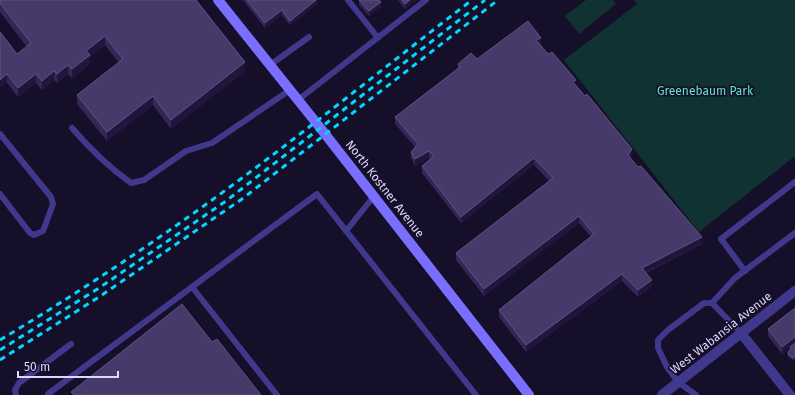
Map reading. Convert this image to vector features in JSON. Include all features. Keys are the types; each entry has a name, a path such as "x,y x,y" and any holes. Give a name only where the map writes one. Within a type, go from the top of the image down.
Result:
{"street":[{"name":"North Kostner Avenue","path":"218,0 374,196 525,394"},
{"name":"West Wabansia Avenue","path":"662,395 795,291"},
{"path":"741,333 790,395"}],"lane":[{"path":"348,0 378,38"},
{"path":"298,100 426,0"},
{"path":"270,66 309,37"},
{"path":"72,128 94,154 131,183 144,180 186,150 212,143 290,90"},
{"path":"0,134 51,197 53,204 44,231 34,235 30,233 0,194"},
{"path":"745,271 721,239 795,182"},
{"path":"49,394 317,194 476,395"},
{"path":"346,231 374,196"},
{"path":"712,303 723,290 745,271 795,233"},
{"path":"192,287 277,395"},
{"path":"696,395 678,382 667,367 658,348 658,340 668,330 704,303 712,303 741,333"},
{"path":"16,395 15,390 19,383 71,344"}],"green space":[{"path":"586,0 613,0 616,4 579,34 565,16"},
{"name":"Greenebaum Park","path":"634,0 795,0 795,156 699,232 564,60 637,4"}],"building":[{"path":"0,0 196,0 245,62 171,120 153,96 107,132 77,95 123,59 105,36 86,51 90,55 72,69 68,65 57,74 54,71 42,81 36,74 18,88 7,74 0,80 0,32 17,54 31,43 0,3"},
{"path":"247,0 316,0 290,21 282,10 265,23"},
{"path":"359,0 379,0 381,2 369,11"},
{"path":"402,0 410,0 405,4"},
{"path":"528,21 541,38 536,40 548,54 552,52 576,80 573,82 585,96 587,94 632,149 628,155 638,167 641,166 702,237 642,268 652,280 638,290 622,274 526,345 499,310 594,234 579,216 484,289 456,253 553,178 534,158 461,217 422,166 434,156 429,151 415,159 411,152 418,144 395,117 460,67 458,64 471,53 477,59"},
{"path":"182,304 212,342 217,339 261,395 74,395 71,392"},
{"path":"795,308 795,337 782,347 768,329"},
{"path":"795,343 795,356 793,358 788,354 788,352 791,349 790,347"}],"railway":[{"path":"0,340 123,262 213,200 472,0"},
{"path":"0,350 99,288 226,201 485,0"},
{"path":"0,360 102,295 242,199 498,0"}]}
